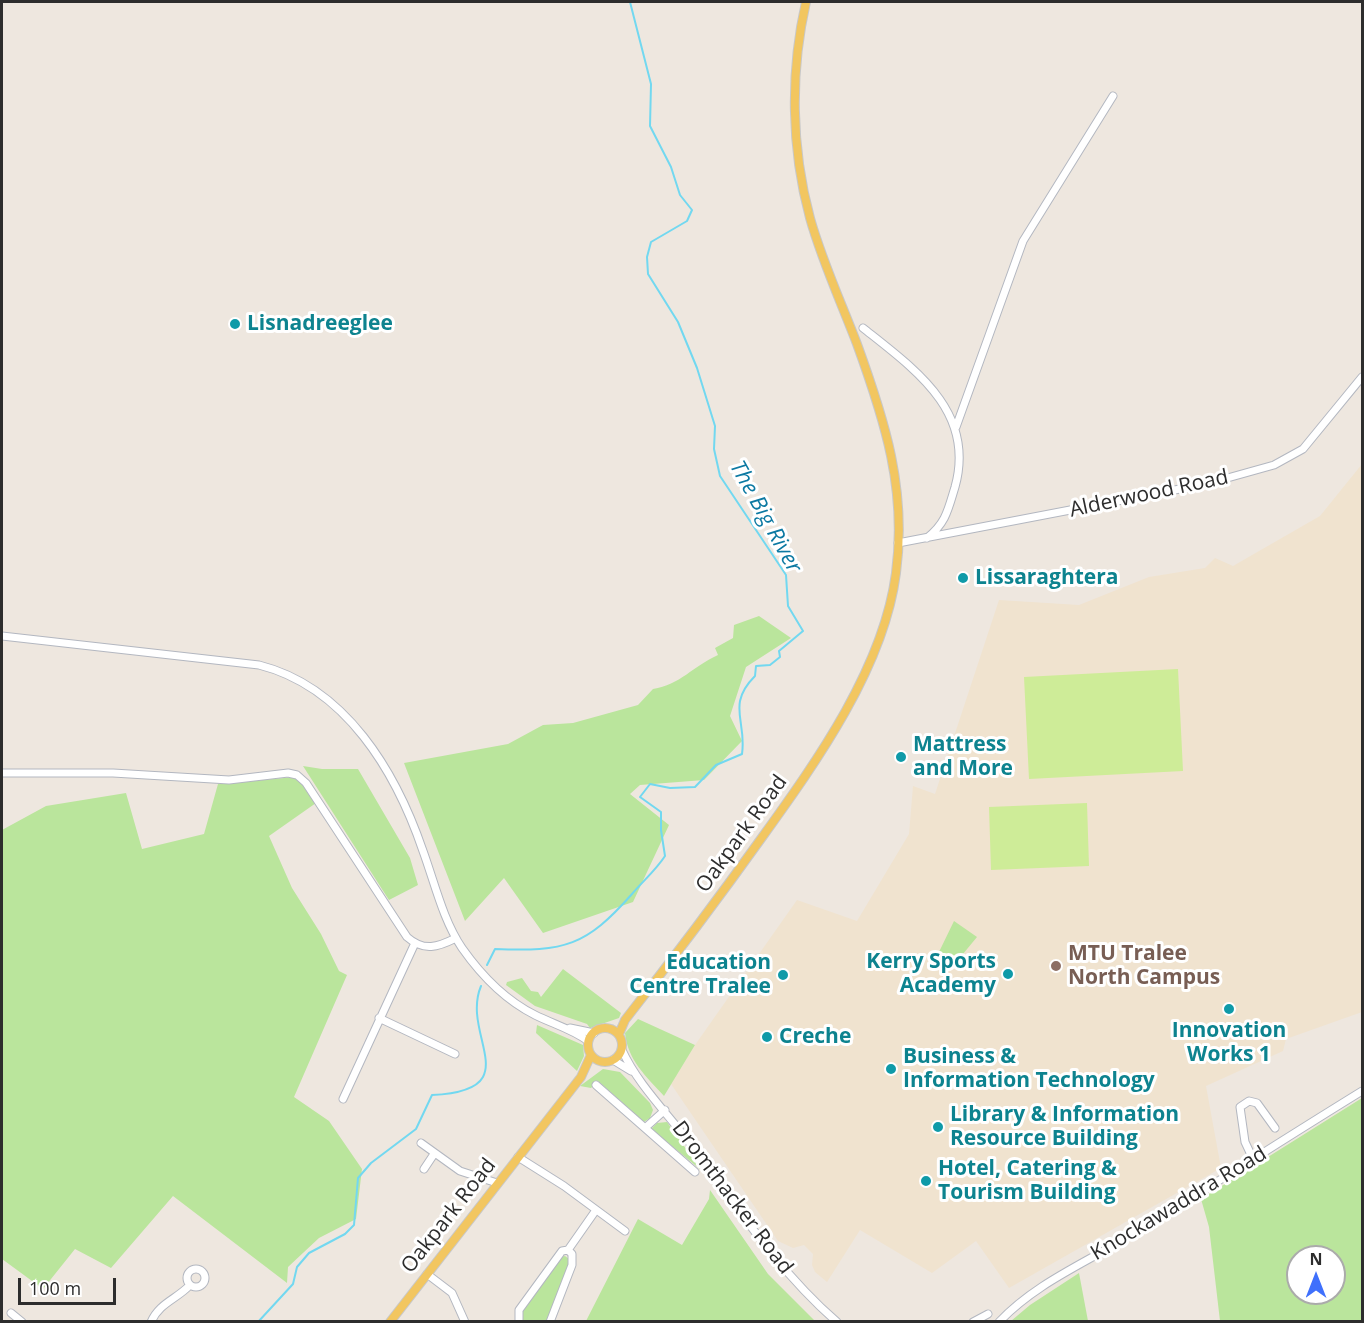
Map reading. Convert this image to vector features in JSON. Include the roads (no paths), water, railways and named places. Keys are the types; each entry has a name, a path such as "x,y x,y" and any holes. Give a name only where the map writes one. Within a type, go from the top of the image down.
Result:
{"main road":[{"name":"Oakpark Road","path":"618,1034 625,1020 798,787 849,702 872,657 893,590 898,543 897,493 890,442 876,395 810,219 801,178 796,144 795,75 800,28 806,2"},
{"path":"581,1077 591,1055 588,1041 594,1033 625,1020"},
{"path":"581,1077 599,1062 613,1060 622,1050 618,1034 610,1028"},
{"path":"591,1055 599,1062"},
{"name":"Oakpark Road","path":"390,1322 581,1077"}],"street":[{"path":"925,539 942,525 959,471 956,427 1023,241 1113,96"},
{"path":"863,328 899,356 928,385 956,427"},
{"name":"Alderwood Road","path":"898,543 1206,484 1274,465 1303,449 1362,377"},
{"path":"2,636 260,665 284,672 324,694 363,737 394,786 423,850 438,896 456,938 472,962 504,995 534,1015 565,1027 594,1033"},
{"path":"2,773 113,773 229,780 288,773 297,776 306,783 408,937 415,943 432,948 456,938"},
{"path":"343,1099 415,943"},
{"path":"380,1018 455,1054"},
{"path":"565,1027 588,1041"},
{"path":"622,1050 631,1071"},
{"path":"613,1060 631,1071"},
{"name":"Dromthacker Road","path":"631,1071 664,1110 773,1256 806,1293 837,1322"},
{"path":"596,1085 693,1170 685,1175"},
{"name":"Knockawaddra Road","path":"999,1322 1023,1299 1054,1278 1123,1240 1362,1091"},
{"path":"1252,1159 1245,1142 1240,1107 1249,1101 1257,1103 1275,1128"},
{"path":"645,1128 664,1110"},
{"path":"421,1143 460,1171 497,1183"},
{"path":"424,1169 434,1154"},
{"path":"518,1157 625,1230"},
{"path":"519,1322 519,1310 562,1251 568,1250 596,1210"},
{"path":"550,1322 572,1265 572,1254 568,1250"},
{"path":"427,1274 453,1293 465,1322"},
{"path":"151,1322 160,1306 181,1294 190,1285"},
{"path":"11,1313 22,1322"},
{"path":"977,1320 988,1314"}],"waterway":[{"name":"The Big River","path":"487,965 495,949 557,947 587,935 616,911 654,871 665,856 661,812 640,797 650,784 670,788 695,787 716,765 742,754 739,705 741,696 755,676 756,666 770,665 780,657 779,651 803,631 788,606 786,575 720,476 714,449 715,426 697,368 678,322 648,274 647,257 651,242 687,221 692,210 680,195 671,167 650,126 651,84 630,2"},
{"name":"The Big River","path":"258,1322 293,1284 297,1267 309,1253 345,1234 354,1225 358,1178 371,1163 416,1129 432,1095 461,1091 478,1083 485,1071 477,1005 481,986"}],"place":[{"name":"Lisnadreeglee","path":"235,324"},
{"name":"Lissaraghtera","path":"963,578"},
{"name":"Mattress and More","path":"901,757"},
{"name":"MTU Tralee North Campus","path":"1056,966"},
{"name":"Kerry Sports Academy","path":"1008,974"},
{"name":"Education Centre Tralee","path":"783,975"},
{"name":"Innovation Works 1","path":"1229,1009"},
{"name":"Creche","path":"767,1037"},
{"name":"Business & Information Technology","path":"891,1069"},
{"name":"Library & Information Resource Building","path":"938,1127"},
{"name":"Hotel, Catering & Tourism Building","path":"926,1181"}]}
